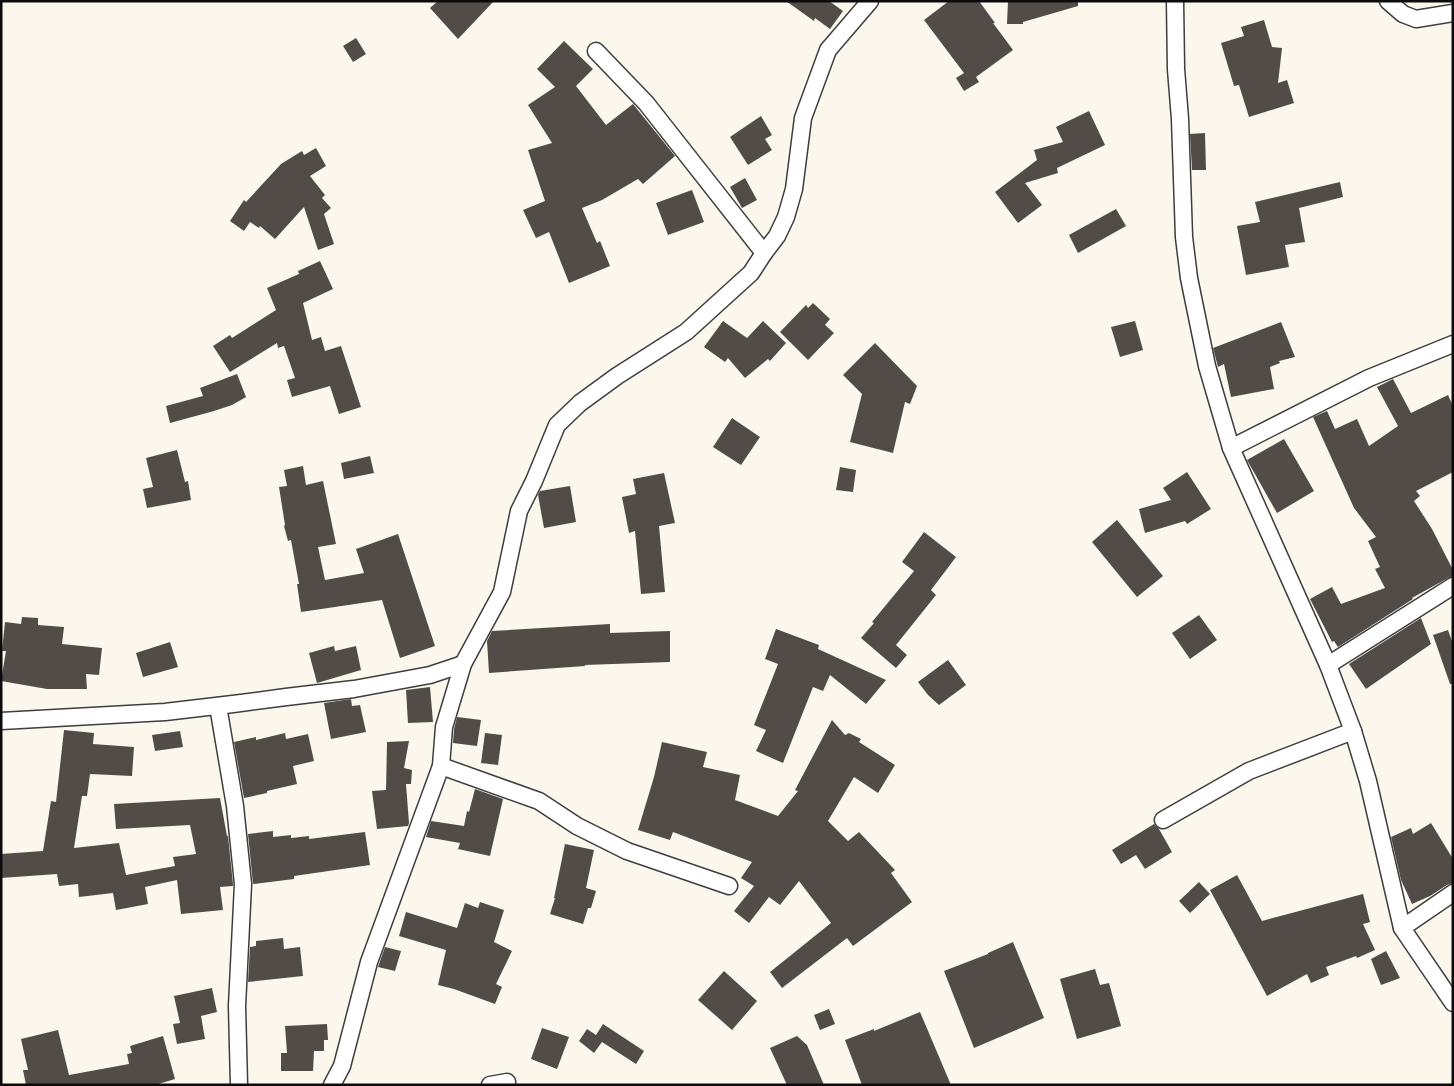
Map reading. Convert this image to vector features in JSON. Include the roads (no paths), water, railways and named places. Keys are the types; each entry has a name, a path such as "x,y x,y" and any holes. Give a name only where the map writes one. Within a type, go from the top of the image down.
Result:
{"street":[{"path":"332,1085 342,1066 368,962 442,766 444,727 463,664 502,592 519,511 534,482 557,425 580,403 686,332 751,273 777,236 786,217 794,189 803,118 828,50 870,1"},
{"path":"1175,1 1176,69 1180,119 1184,237 1189,278 1206,366 1231,448 1328,665 1354,731 1368,781 1402,928 1453,1003"},
{"path":"1388,1 1403,14 1416,19 1453,14"},
{"path":"596,51 646,104 764,253"},
{"path":"1231,448 1369,378 1453,344"},
{"path":"1328,665 1453,586"},
{"path":"1,721 165,712 354,690 430,675 463,664"},
{"path":"218,706 235,806 243,884 236,1006 239,1085"},
{"path":"1163,820 1249,771 1354,731"},
{"path":"442,766 539,801 577,826 627,851 729,886"},
{"path":"1402,928 1453,894"},
{"path":"490,1085 507,1082"}]}
